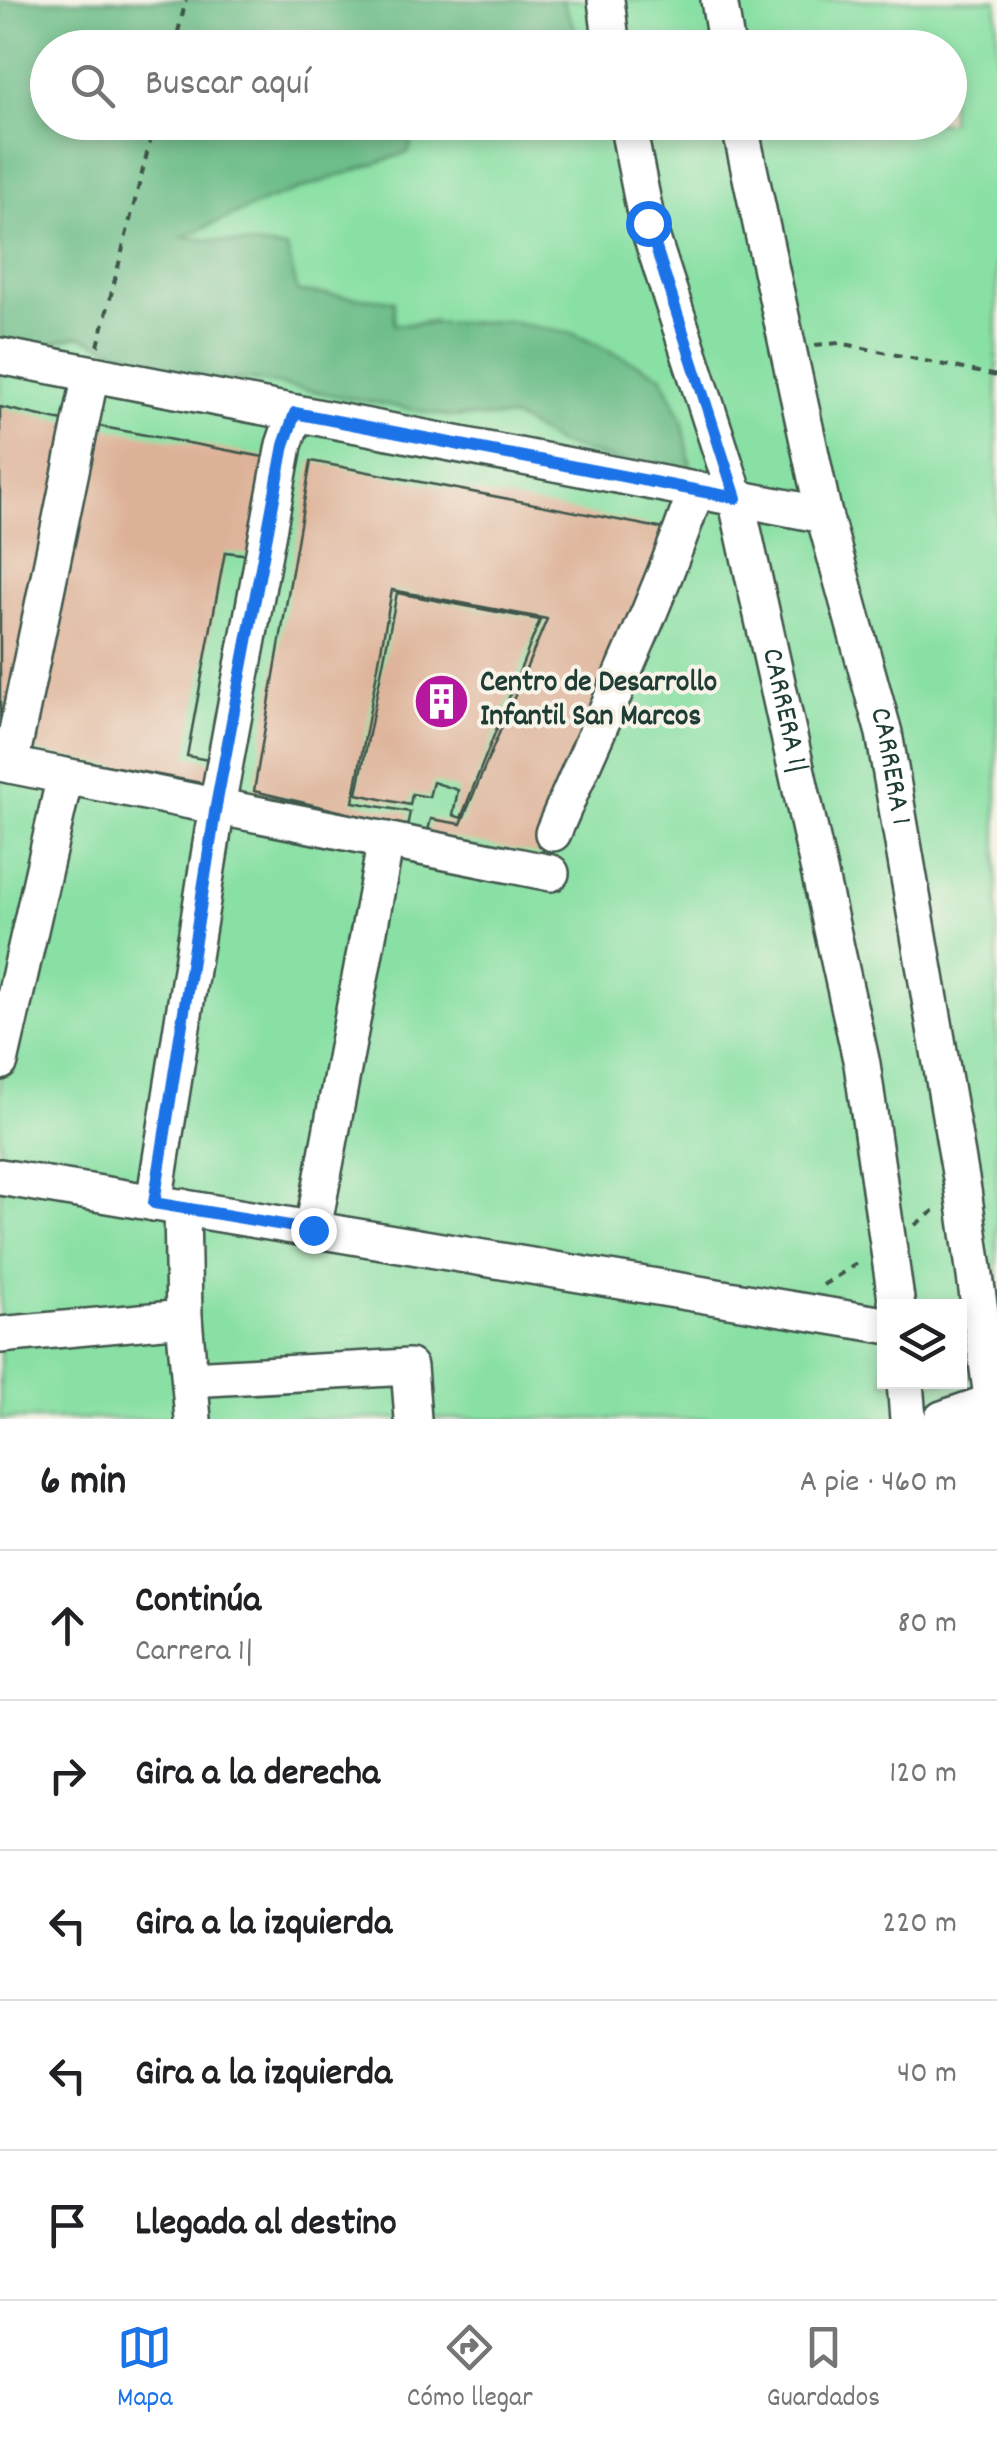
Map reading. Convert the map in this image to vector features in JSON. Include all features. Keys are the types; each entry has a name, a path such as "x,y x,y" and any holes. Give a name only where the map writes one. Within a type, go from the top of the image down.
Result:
{"street":[{"path":"606,0 610,30"},
{"path":"718,0 723,30"},
{"name":"CARRERA 1|","path":"631,140 648,223 736,498 862,1064 897,1299"},
{"name":"CARRERA 1","path":"743,140 824,515 884,733 995,1410"},
{"path":"0,356 824,515"},
{"path":"91,374 5,764 551,873"},
{"path":"194,1419 168,1205 216,806 284,445 295,413"},
{"path":"552,833 636,638 662,590 696,490"},
{"path":"0,1062 65,776"},
{"path":"313,1230 386,840"},
{"path":"0,1177 877,1324"},
{"path":"0,1334 184,1318"},
{"path":"190,1380 409,1367 414,1419"},
{"path":"906,1389 908,1419"},
{"path":"942,1419 995,1410"}],"path":[{"path":"178,30 186,0"},
{"path":"91,374 150,140"},
{"path":"840,343 997,376"},
{"path":"420,712 448,716"}],"green space":[{"path":"0,0 562,0 576,30 30,30 30,140 411,140 409,152 268,200 183,237 287,249 298,292 394,301 394,325 505,321 574,334 661,375 682,419 692,474 657,472 559,444 515,418 446,416 248,379 203,383 79,336 18,351 0,346"},
{"path":"562,0 997,0 997,1419 0,1419 0,346 18,351 79,336 202,383 248,379 446,416 515,418 559,444 657,472 433,321 394,325 393,301 298,292 181,237 268,200 409,152 411,140 967,140 967,30 576,30"}],"building":[{"path":"0,407 72,423 0,745"},
{"path":"92,425 269,458 251,555 225,552 187,756 219,762 212,785 26,750"},
{"path":"311,461 675,531 541,855 427,834 431,819 461,824 547,619 392,590 353,802 410,812 407,827 254,791"},
{"name":"Centro de Desarrollo Infantil San Marcos","path":"397,593 540,620 461,818 453,815 458,790 433,782 429,797 412,794 410,805 357,794"}],"place":[{"name":"Centro de Desarrollo Infantil San Marcos","path":"441,701"}],"route":[{"path":"313,1230 154,1203 216,806 284,445 295,413 736,498 648,223"}]}
